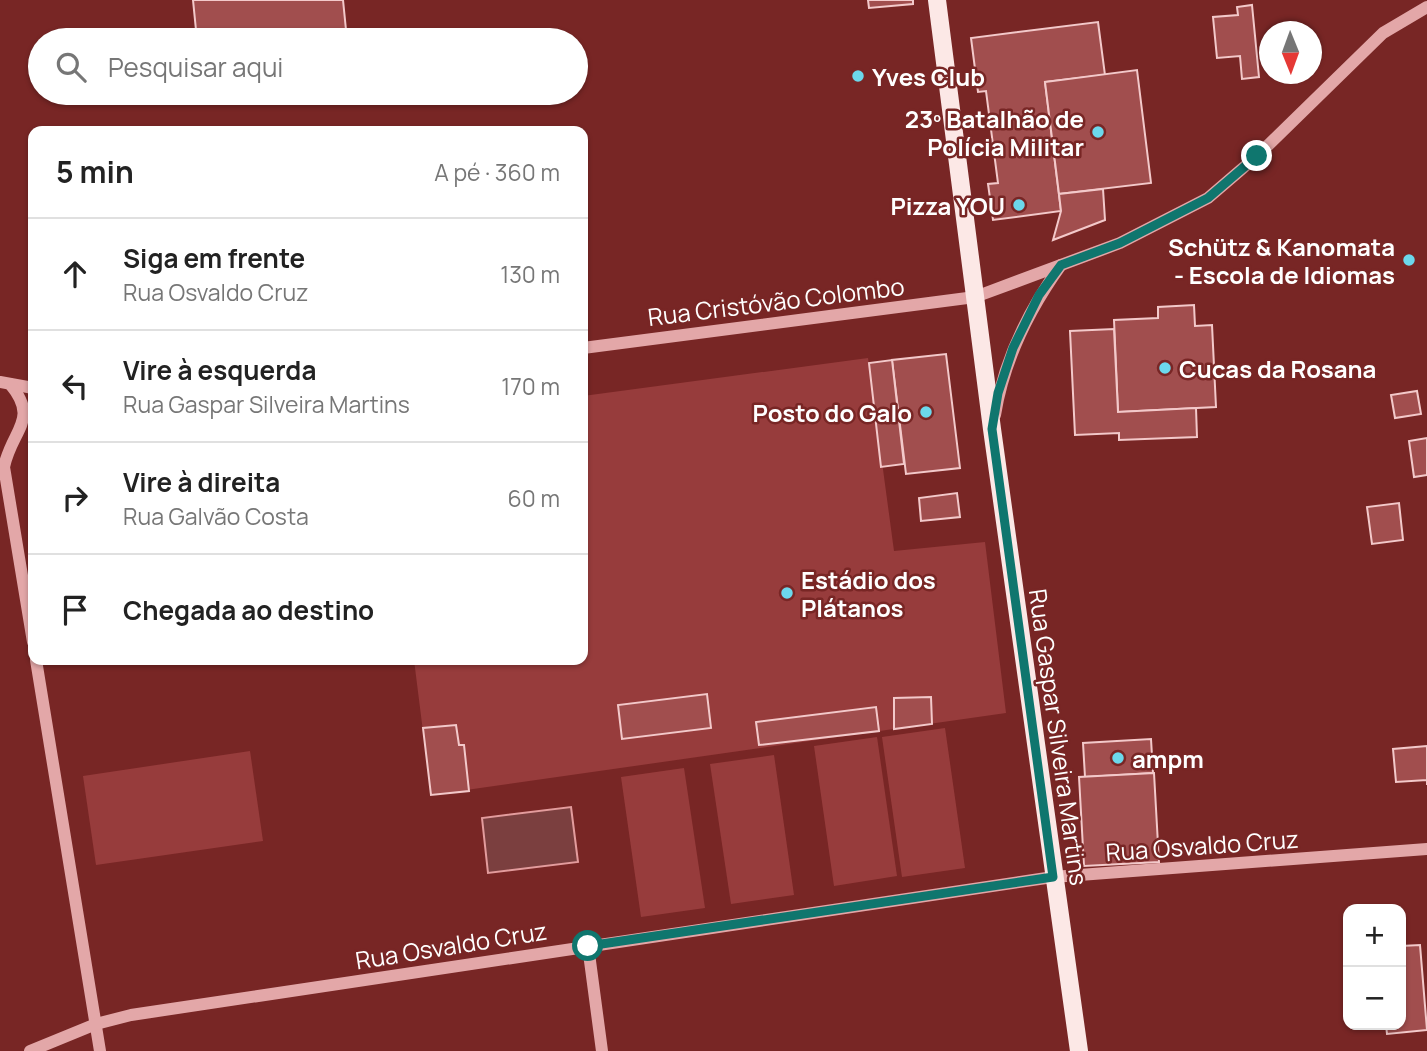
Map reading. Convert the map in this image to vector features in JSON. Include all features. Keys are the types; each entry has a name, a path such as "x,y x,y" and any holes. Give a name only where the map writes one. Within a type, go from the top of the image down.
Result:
{"main road":[{"name":"Rua Gaspar Silveira Martins","path":"937,0 992,429 1079,1051"}],"street":[{"name":"Rua Cristóvão Colombo","path":"588,347 975,296 1120,243 1208,198 1257,156 1383,33 1427,7"},
{"name":"Rua Gaspar Silveira Martins","path":"992,429 998,393 1013,348 1039,295 1061,265"},
{"path":"3,384 28,387"},
{"path":"3,384 24,401 28,423 8,450 2,464 28,613"},
{"path":"37,665 100,1051"},
{"name":"Rua Osvaldo Cruz","path":"30,1051 96,1024 131,1015 1053,877 1427,849"},
{"path":"588,946 603,1051"}],"shaded area":[{"name":"Estádio dos Plátanos","path":"868,358 894,551 985,542 1006,713 431,795 415,665 588,665 588,395"},
{"path":"945,728 965,868 902,877 882,737"},
{"path":"877,737 897,876 834,886 814,746"},
{"path":"250,751 263,841 96,865 83,776"},
{"path":"774,755 794,895 731,904 710,764"},
{"path":"684,768 705,908 641,917 621,777"},
{"path":"571,807 578,862 488,873 482,818"}],"building":[{"path":"193,0 343,0 346,28 196,28"},
{"path":"868,0 913,0 913,4 869,8"},
{"path":"1252,5 1259,77 1242,79 1240,56 1217,58 1213,17 1238,15 1237,7"},
{"path":"1098,22 1105,75 1045,82 1061,211 993,220 988,184 998,183 986,91 978,92 971,38"},
{"name":"23º Batalhão de Polícia Militar","path":"1137,70 1151,183 1059,194 1045,82"},
{"path":"1103,189 1105,220 1053,240 1061,211 1059,194"},
{"name":"Cucas da Rosana","path":"1194,305 1195,326 1212,325 1216,407 1118,412 1114,320 1158,318 1158,307"},
{"path":"1114,329 1118,412 1196,408 1197,437 1119,440 1119,433 1075,435 1070,331"},
{"name":"Posto do Galo","path":"946,354 960,468 906,474 892,360"},
{"path":"892,360 904,464 881,467 869,363"},
{"path":"1417,391 1421,414 1395,418 1391,395"},
{"path":"1427,438 1427,475 1414,477 1409,441"},
{"path":"957,493 960,517 921,521 919,498"},
{"path":"1399,503 1403,540 1372,544 1367,507"},
{"path":"707,694 711,728 622,739 618,705"},
{"path":"931,697 932,724 894,729 894,698"},
{"path":"876,707 879,731 759,745 756,722"},
{"path":"456,725 459,745 464,745 469,791 431,795 423,728"},
{"name":"ampm","path":"1151,739 1153,773 1085,777 1083,743"},
{"path":"1427,746 1427,780 1396,782 1393,749"},
{"path":"1154,773 1159,862 1084,866 1079,777"},
{"path":"1420,945 1427,1030 1387,1034 1387,1030 1406,1030 1406,946"}],"place":[{"name":"Yves Club","path":"858,76"},
{"name":"23º Batalhão de Polícia Militar","path":"1098,132"},
{"name":"Pizza YOU","path":"1019,205"},
{"name":"Schütz & Kanomata - Escola de Idiomas","path":"1409,260"},
{"name":"Cucas da Rosana","path":"1165,368"},
{"name":"Posto do Galo","path":"926,412"},
{"name":"Estádio dos Plátanos","path":"787,593"},
{"name":"ampm","path":"1118,758"}],"route":[{"path":"588,946 1053,877 992,429 998,393 1025,321 1039,295 1061,265 1120,243 1208,198 1257,156"}]}
